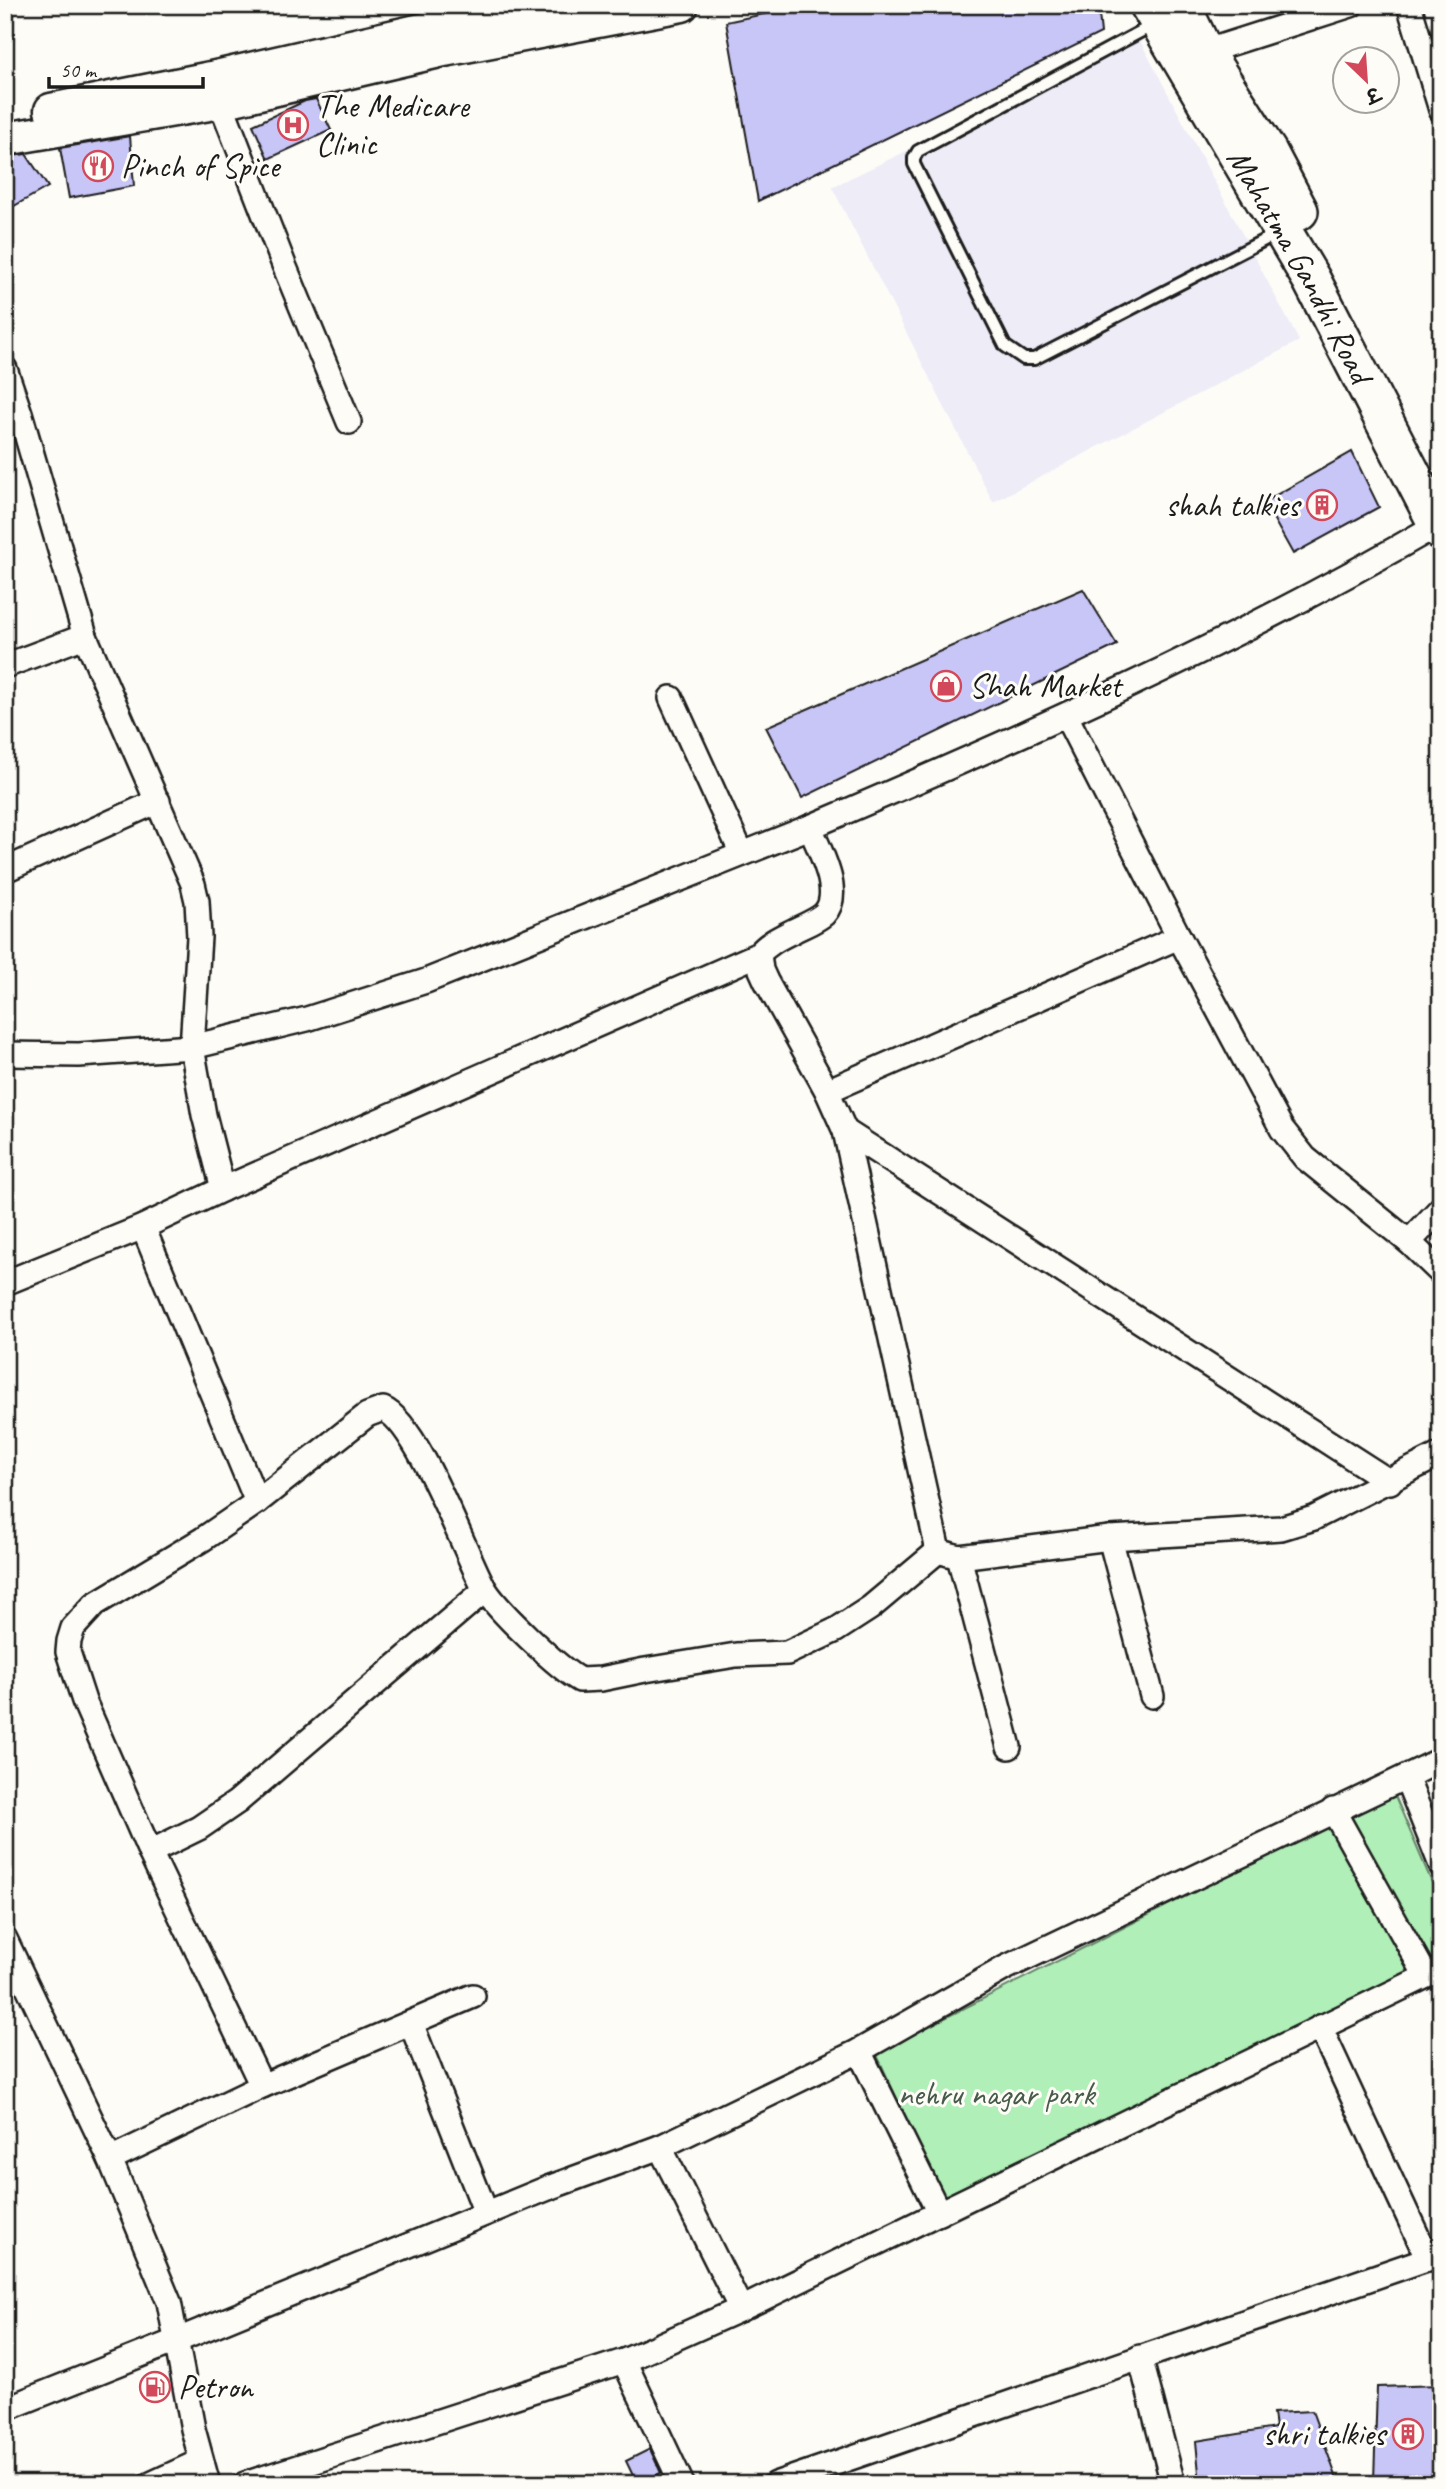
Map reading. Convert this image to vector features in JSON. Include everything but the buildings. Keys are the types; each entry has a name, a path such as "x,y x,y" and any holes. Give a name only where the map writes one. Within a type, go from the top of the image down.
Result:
{"highway":[{"name":"Mahatma Gandhi Road","path":"1163,10 1205,52 1268,152 1441,482"},
{"name":"Mahatma Gandhi Road","path":"1163,10 1284,230 1439,528"}],"main road":[{"path":"5,139 513,17 682,5"},
{"path":"5,119 216,90"}],"street":[{"path":"1205,52 1351,5"},
{"path":"1409,5 1433,51 1441,110"},
{"path":"216,90 349,422"},
{"path":"5,369 85,636 193,884 199,937 192,1047 204,1115 223,1189"},
{"path":"5,1054 79,1055 192,1047 307,1020 391,994 810,827 1066,716 1290,606 1439,528"},
{"path":"5,666 85,636"},
{"path":"671,698 742,854"},
{"path":"1066,716 1179,937 1272,1112 1293,1146 1409,1242 1441,1273"},
{"path":"5,870 158,801"},
{"path":"5,1283 143,1227 223,1189 759,954 768,944 817,919 829,907 833,892 831,882 810,827"},
{"path":"827,1091 1179,937"},
{"path":"759,954 766,981 827,1091 845,1131 949,1554 1009,1747"},
{"path":"845,1131 1390,1482"},
{"path":"1409,1242 1441,1208"},
{"path":"143,1227 257,1502"},
{"path":"262,2086 150,1852 84,1701 68,1652 69,1640 73,1628 95,1604 203,1539 257,1502 367,1415 383,1409 395,1416 423,1458 485,1590 500,1609 575,1677 589,1681 736,1655 788,1653 836,1630 949,1554 1110,1538 1281,1528 1314,1518 1441,1454"},
{"path":"1110,1538 1153,1696"},
{"path":"150,1852 200,1828 237,1802 485,1590"},
{"path":"5,2409 548,2188 660,2147 859,2051 1005,1968 1441,1760"},
{"path":"1406,1777 1441,1865"},
{"path":"245,2484 624,2361 741,2309 1433,1972 1333,1810"},
{"path":"7,1949 110,2159 169,2302 193,2429 208,2484"},
{"path":"110,2159 262,2086 473,1996"},
{"path":"411,2023 486,2213"},
{"path":"775,2484 1435,2257 1320,2027"},
{"path":"859,2051 939,2213"},
{"path":"660,2147 741,2309"},
{"path":"1140,2357 1173,2484"},
{"path":"624,2361 682,2484"},
{"path":"151,2484 201,2461"}],"lane":[{"path":"1163,10 915,155 914,163 1005,346 1024,359 1034,359 1284,230"}],"shaded area":[{"path":"1139,39 1299,341 993,502 832,187"}],"green space":[{"name":"nehru nagar park","path":"1393,1791 1441,1904 1441,1967 952,2218 876,2053"}],"place":[{"name":"The Medicare Clinic","path":"293,125"},
{"name":"Pinch of Spice","path":"98,166"},
{"name":"shah talkies","path":"1322,505"},
{"name":"Shah Market","path":"946,686"},
{"name":"Petron","path":"155,2387"},
{"name":"shri talkies","path":"1408,2434"}]}
